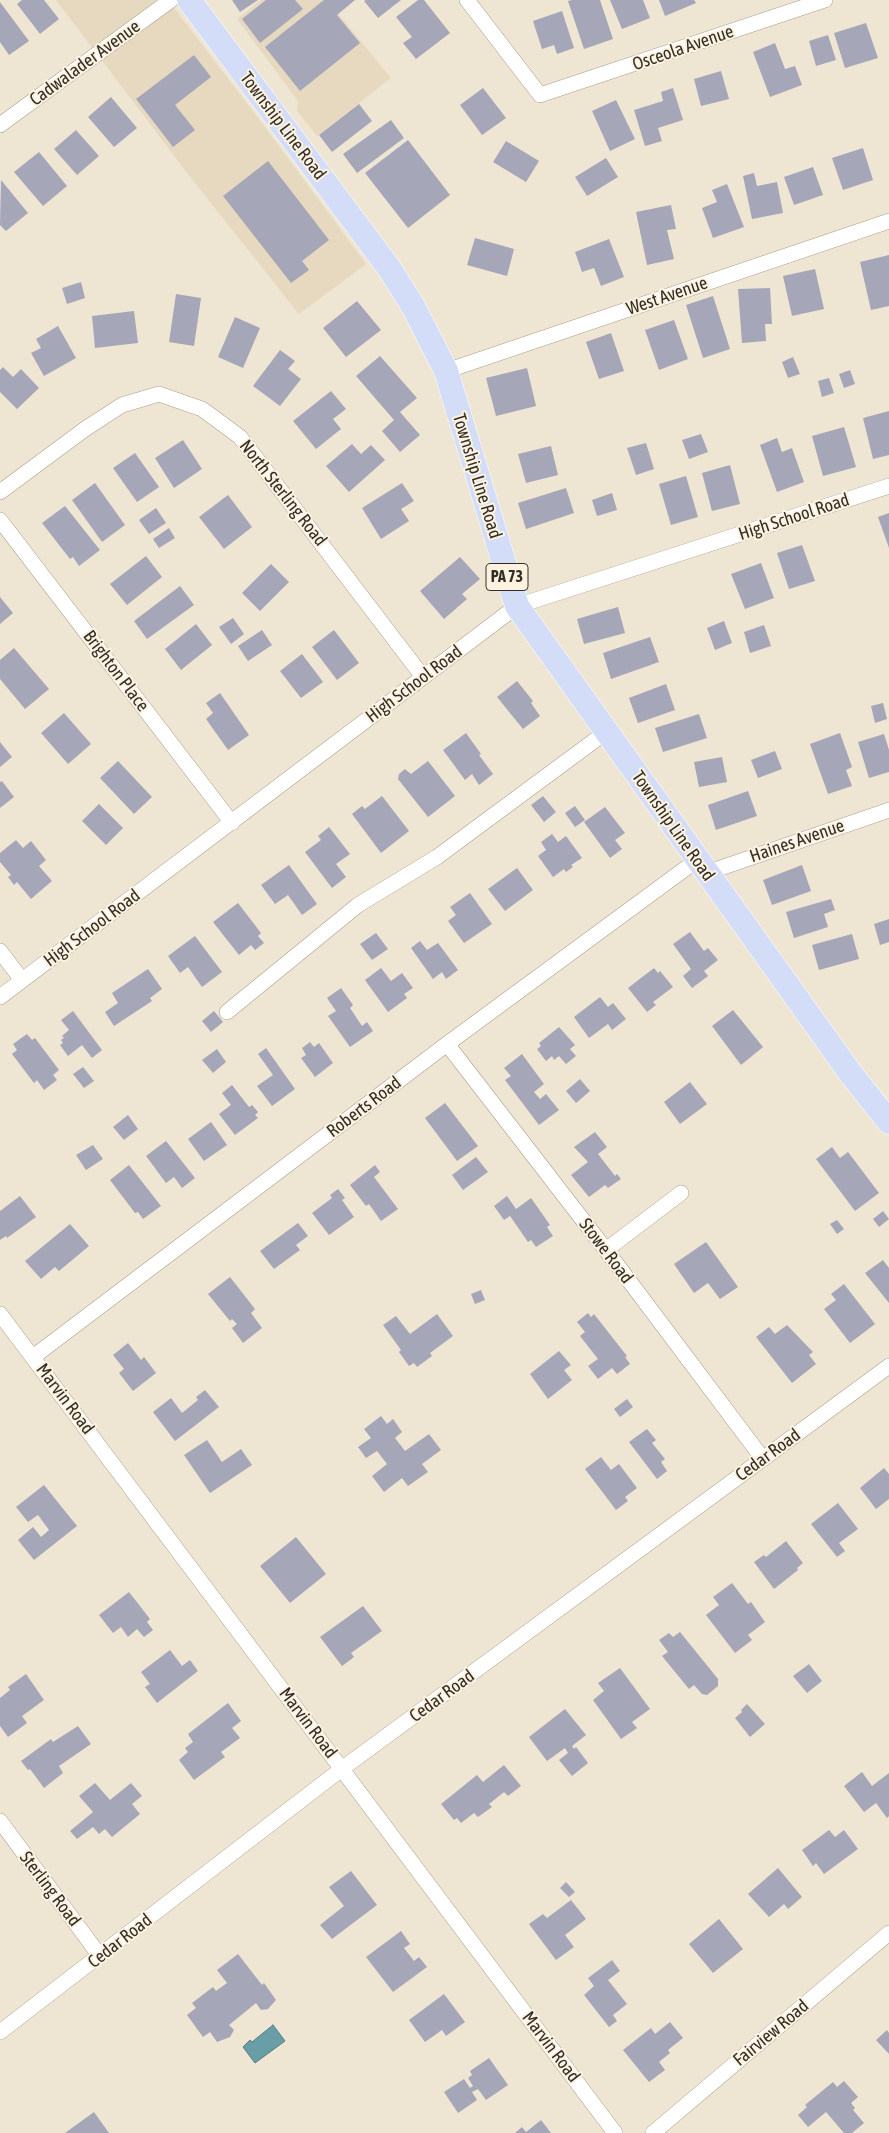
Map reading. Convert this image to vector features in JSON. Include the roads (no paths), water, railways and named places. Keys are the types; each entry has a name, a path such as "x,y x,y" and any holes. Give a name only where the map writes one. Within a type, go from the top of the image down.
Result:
{"main road":[{"name":"Township Line Road","path":"189,0 389,268 414,306 446,371 517,606 701,866 851,1074 889,1122"}],"street":[{"name":"Cadwalader Avenue","path":"0,125 171,0"},
{"name":"Osceola Avenue","path":"467,0 540,95 824,0"},
{"name":"West Avenue","path":"446,371 889,221"},
{"name":"North Sterling Road","path":"0,492 85,429 122,405 159,394 202,409 240,437 423,677"},
{"name":"High School Road","path":"0,997 517,606 889,486"},
{"name":"Brighton Place","path":"0,520 232,823"},
{"path":"227,1012 358,905 437,857 606,732"},
{"name":"Haines Avenue","path":"701,866 889,810"},
{"name":"Roberts Road","path":"33,1357 447,1044 701,866"},
{"path":"0,951 22,980"},
{"name":"Stowe Road","path":"447,1044 606,1250 763,1459"},
{"path":"606,1250 681,1193"},
{"name":"Marvin Road","path":"0,1314 343,1768 615,2133"},
{"name":"Cedar Road","path":"0,2032 343,1768 889,1366"},
{"name":"Sterling Road","path":"0,1821 100,1956"},
{"name":"Fairview Road","path":"653,2133 889,1934"}],"water":[{"path":"273,2025 285,2041 255,2063 243,2047 250,2040 252,2042"}]}
